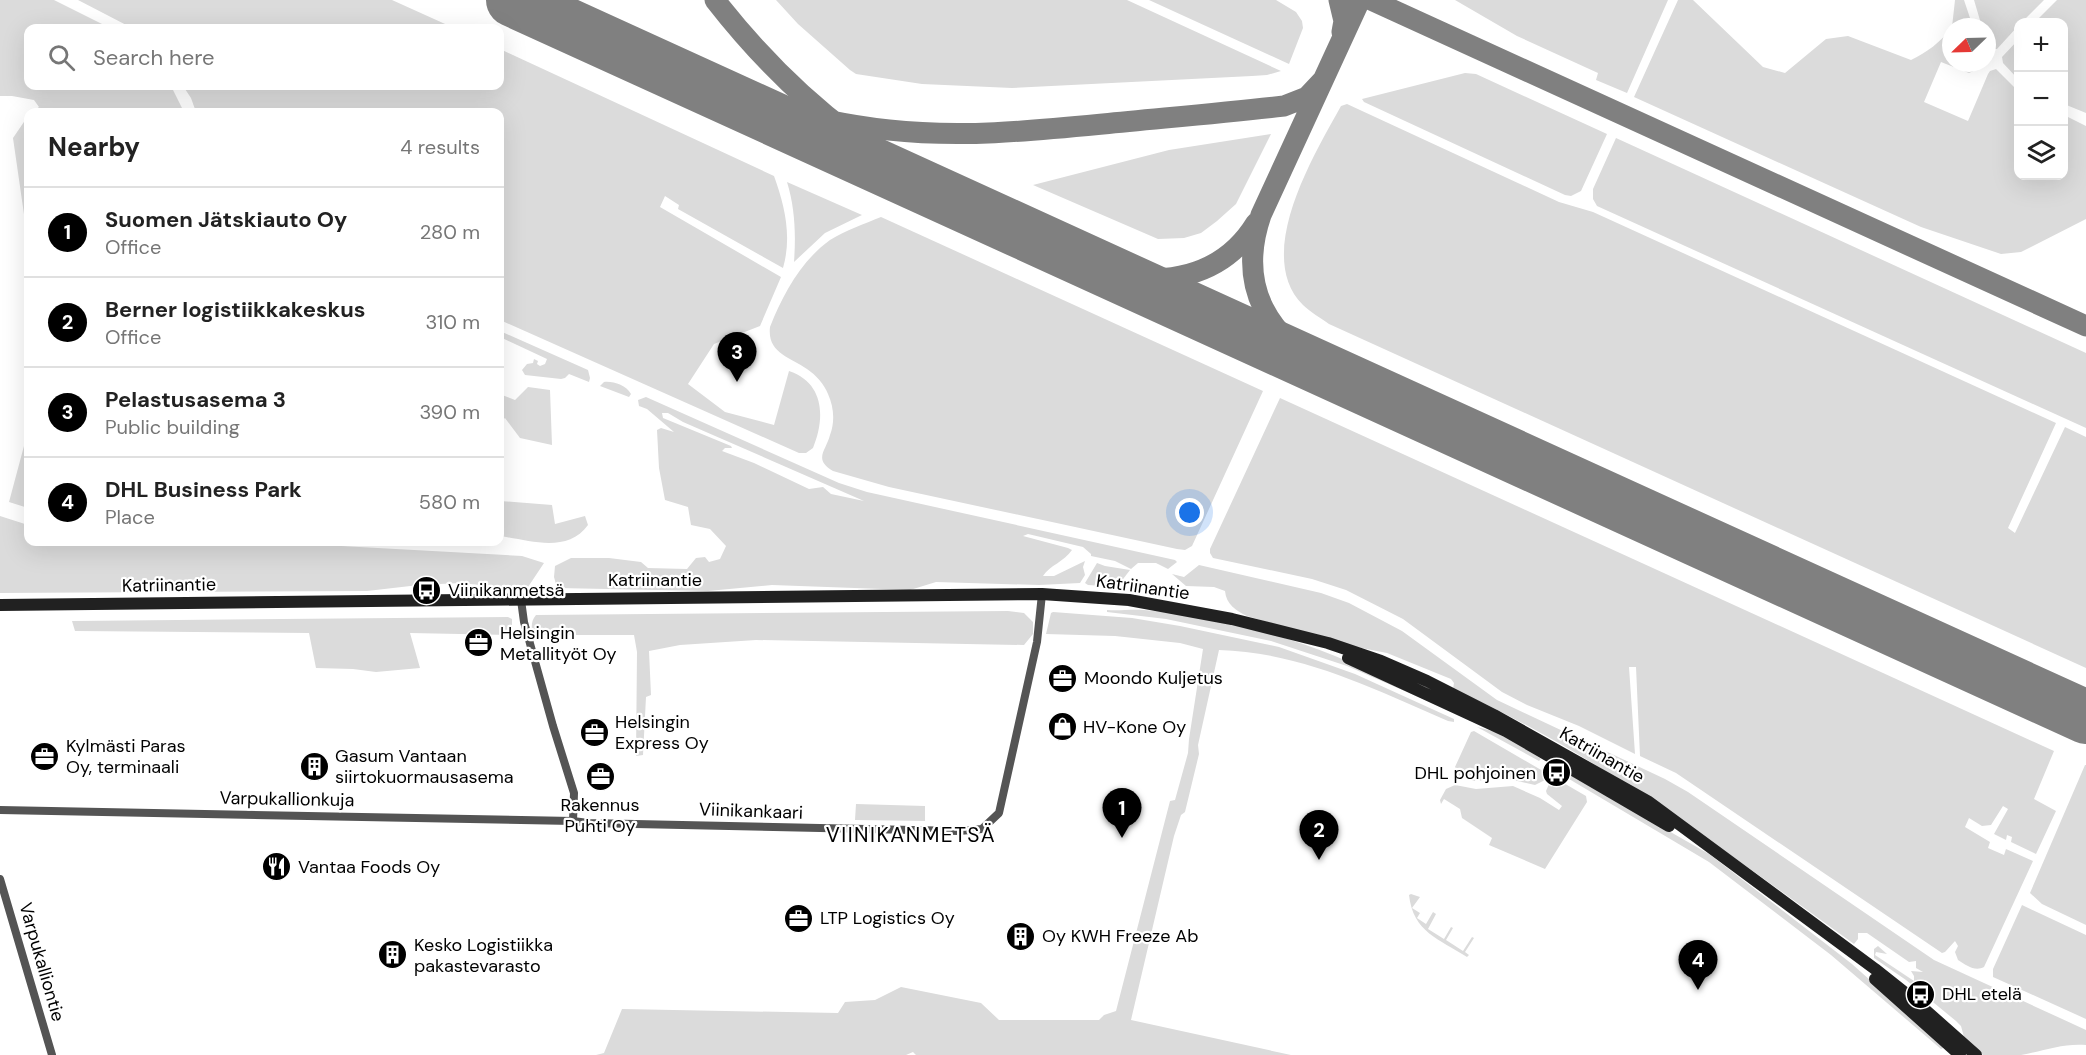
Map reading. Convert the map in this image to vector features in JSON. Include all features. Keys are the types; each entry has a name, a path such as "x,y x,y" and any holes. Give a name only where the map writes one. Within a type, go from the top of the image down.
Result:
{"main road":[{"name":"Katriinantie","path":"0,605 1042,594 1129,600 1232,619 1305,639 1376,669 1506,731 1646,811 1737,866 1817,928 1883,975 1976,1055"},
{"name":"Katriinantie","path":"1817,928 1960,1055"}],"street":[{"name":"Viinikankaari","path":"573,821 588,824 802,829 959,831 982,829 999,813 1037,642 1042,594"},
{"path":"521,600 524,622 574,793 573,821"},
{"name":"Varpukallionkuja","path":"0,810 573,821"},
{"name":"Varpukalliontie","path":"0,879 52,1055"}],"shaded area":[{"path":"0,0 54,0 102,24 24,24 24,90 173,90 182,108 38,108 34,100 0,96"},
{"path":"78,0 392,0 445,24 124,24"},
{"path":"776,0 1127,0 1281,71 1252,76 1012,88 922,84 856,74 798,24"},
{"path":"1149,0 1276,0 1296,12 1302,21 1303,28 1289,64"},
{"path":"1455,0 1668,0 1627,93 1596,80 1598,73 1517,36"},
{"path":"1678,0 1693,0 1763,67 1785,73 1826,39 1848,36 1911,60 1933,47 1942,38 1942,62 1924,102 1968,121 1988,74 1996,72 1996,69 2014,87 2014,180 2068,180 2068,117 2086,126 2086,219 2021,252 2001,254 1921,227 1634,97"},
{"path":"1955,0 1964,0 1970,18 1953,18"},
{"path":"1974,0 2044,0 2026,18 2014,18 2014,30 1997,49 1996,18 1979,18"},
{"path":"2057,0 2086,0 2086,113 2068,106 2068,18 2039,18"},
{"path":"2014,44 2014,75 2003,63 2002,57"},
{"path":"504,51 774,176 786,222 787,245 783,268 678,209 679,205 665,196 660,207 781,277 760,326 714,344 688,384 725,412 774,425 789,371 801,377 810,384 819,403 819,425 813,448 806,453 799,453 504,322 504,108 195,108 186,90 504,90"},
{"path":"1465,73 1476,74 1607,134 1581,191 1571,196 1565,195 1364,102 1362,99"},
{"path":"1347,104 1559,202 1593,212 2056,423 2008,528 2015,533 2065,427 2086,437 2086,668 1329,324 1309,310 1289,284 1284,260 1286,233 1293,205 1304,177 1341,106"},
{"path":"24,122 24,214 13,138"},
{"path":"1271,134 1236,204 1201,233 1184,238 1158,239 1033,185 1169,150"},
{"path":"1616,138 2086,353 2086,428 1597,206 1593,199 1593,189"},
{"path":"787,182 862,215 825,233 794,262 794,221"},
{"path":"881,217 1263,391 1192,546 1185,550 1177,549 889,487 833,471 827,467 822,454 832,430 833,420 833,409 828,394 814,374 776,349 770,336 770,327 794,279 820,248 842,233"},
{"path":"504,333 588,370 589,382 569,374 561,379 525,375 522,370 527,364 533,363 534,359 540,366 545,364 547,359 504,339"},
{"path":"604,382 619,384 631,394 629,397 600,386"},
{"path":"528,387 550,390 552,445 520,438 504,419 504,396 515,400"},
{"path":"646,397 839,483 867,492 1177,562 1168,569 1156,563 1138,563 1131,569 1115,561 1091,556 1083,547 1028,534 1023,536 1072,550 1043,576 1054,576 1085,561 1083,567 1085,575 1080,583 1039,585 936,582 910,590 772,585 708,591 557,588 554,577 555,566 571,558 609,558 641,562 648,568 687,569 696,558 705,557 709,562 720,559 726,546 710,529 691,525 688,507 665,500 659,468 657,430 661,428 674,432 647,409 639,406 638,400","holes":["662,413 668,413 683,422 864,501 831,494 823,487 809,489 754,463 722,451 725,448 732,448 663,418"]},
{"path":"1280,398 2054,751 2034,799 2056,811 2036,854 2011,842 2012,837 2007,835 2006,840 1994,834 2008,809 2003,806 1991,825 1982,826 1969,818 1965,827 1990,842 1988,848 2004,855 2006,849 2033,861 1984,967 1974,968 1958,960 1955,952 1958,946 1955,941 1942,953 1676,773 1640,756 1636,667 1629,667 1635,754 1502,692 1403,619 1346,590 1312,579 1213,558 1210,549"},
{"path":"24,446 24,507 9,502"},
{"path":"504,501 552,505 555,524 585,516 588,525 569,540 535,542 504,537"},
{"path":"0,516 24,524 24,546 341,546 522,556 544,563 526,590 461,583 367,591 0,593"},
{"path":"1097,563 1130,570 1117,587 1088,585 1085,583"},
{"path":"1199,565 1321,593 1349,603 1402,631 1497,700 1688,792 1934,960 2086,1030 2086,1045 2061,1046 2021,1055 1983,1055 1964,1037 1961,1026 1956,1021 1906,980 1874,958 1874,949 1878,946 1887,954 1876,952 1875,955 1914,981 1911,971 1923,972 1916,968 1916,961 1909,962 1867,933 1858,933 1858,939 1854,944 1660,806 1558,743 1453,689 1454,683 1451,679 1387,653 1346,645 1247,616 1232,606 1227,600 1225,591 1214,587 1186,586 1172,574 1184,577"},
{"path":"1107,610 1167,612 1266,633 1348,661 1439,706 1347,666 1271,641 1166,619 1107,612"},
{"path":"1008,611 1024,613 1033,622 1033,634 1024,645 756,640 680,645 649,651 651,695 646,697 643,755 636,756 637,652 634,635 533,635 532,627 536,615"},
{"path":"1053,612 1132,618 1279,647 1355,674 1454,719 1454,722 1448,721 1365,685 1308,665 1279,657 1219,650 1198,745 1199,754 1185,812 1181,815 1174,836 1131,1020 1291,1055 916,1055 913,1052 906,1055 596,1055 604,1053 622,1009 838,1013 845,1002 875,1000 901,987 981,1003 999,1020 1099,1020 1104,1015 1116,1011 1170,801 1175,800 1188,753 1203,649 1180,643 1115,636 1046,634"},
{"path":"508,617 512,619 512,635 410,633 420,668 376,672 316,668 309,633 75,631 72,621"},
{"path":"1477,727 1507,735 1541,759 1539,761"},
{"path":"1474,731 1586,796 1587,802 1545,869 1489,845 1492,838 1462,818 1460,809 1444,799 1441,804 1440,800 1446,789 1455,785 1476,789 1513,786 1540,798 1559,810 1562,806 1547,794 1549,784 1545,780 1535,785 1509,779 1472,781 1459,776 1455,767 1471,732"},
{"path":"2085,765 2086,925 2042,904 2030,893"},
{"path":"1569,774 1709,854 1852,964 1945,1047 1941,1049 1831,955 1709,862 1564,776"},
{"path":"856,804 925,806 925,821 855,820"},
{"path":"1409,895 1420,897 1412,908 1420,913 1417,918 1426,924 1433,912 1436,914 1428,929 1444,939 1451,927 1453,928 1446,940 1463,951 1472,937 1474,938 1465,952 1469,955 1467,957 1437,939 1422,926 1416,918 1411,908"},
{"path":"2022,905 2086,935 2086,1019 1993,977 1993,969"}],"taxiway":[{"path":"528,0 595,38"},
{"path":"715,0 762,55 814,105 875,152 951,200"},
{"path":"1339,0 1344,21 1342,32"},
{"path":"1332,373 1291,344 1275,327 1256,288 1253,266 1254,241 1261,215 1360,0"},
{"path":"1371,0 2086,326"},
{"path":"674,74 753,101 834,122 889,130 943,133 996,133 1049,129 1284,106 1307,97 1323,80"},
{"path":"1104,269 1147,278 1168,278 1189,274 1208,267 1226,256 1256,223"}],"runway":[{"path":"513,0 2086,717"}],"place":[{"name":"Pelastusasema 3","path":"737,382"},
{"name":"Viinikanmetsä","path":"427,590"},
{"name":"Helsingin Metallityöt Oy","path":"479,643"},
{"name":"Moondo Kuljetus","path":"1063,678"},
{"name":"HV-Kone Oy","path":"1062,727"},
{"name":"Helsingin Express Oy","path":"594,732"},
{"name":"Kylmästi Paras Oy, terminaali","path":"45,756"},
{"name":"Gasum Vantaan siirtokuormausasema","path":"314,766"},
{"name":"DHL pohjoinen","path":"1557,773"},
{"name":"Rakennus Puhti Oy","path":"600,776"},
{"name":"Suomen Jätskiauto Oy","path":"1122,838"},
{"name":"Berner logistiikkakeskus","path":"1319,860"},
{"name":"Vantaa Foods Oy","path":"277,867"},
{"name":"LTP Logistics Oy","path":"799,918"},
{"name":"Oy KWH Freeze Ab","path":"1021,936"},
{"name":"Kesko Logistiikka pakastevarasto","path":"393,955"},
{"name":"DHL Business Park","path":"1698,990"},
{"name":"DHL etelä","path":"1921,994"}],"district":[{"name":"VIINIKANMETSÄ","path":"911,835"}]}
